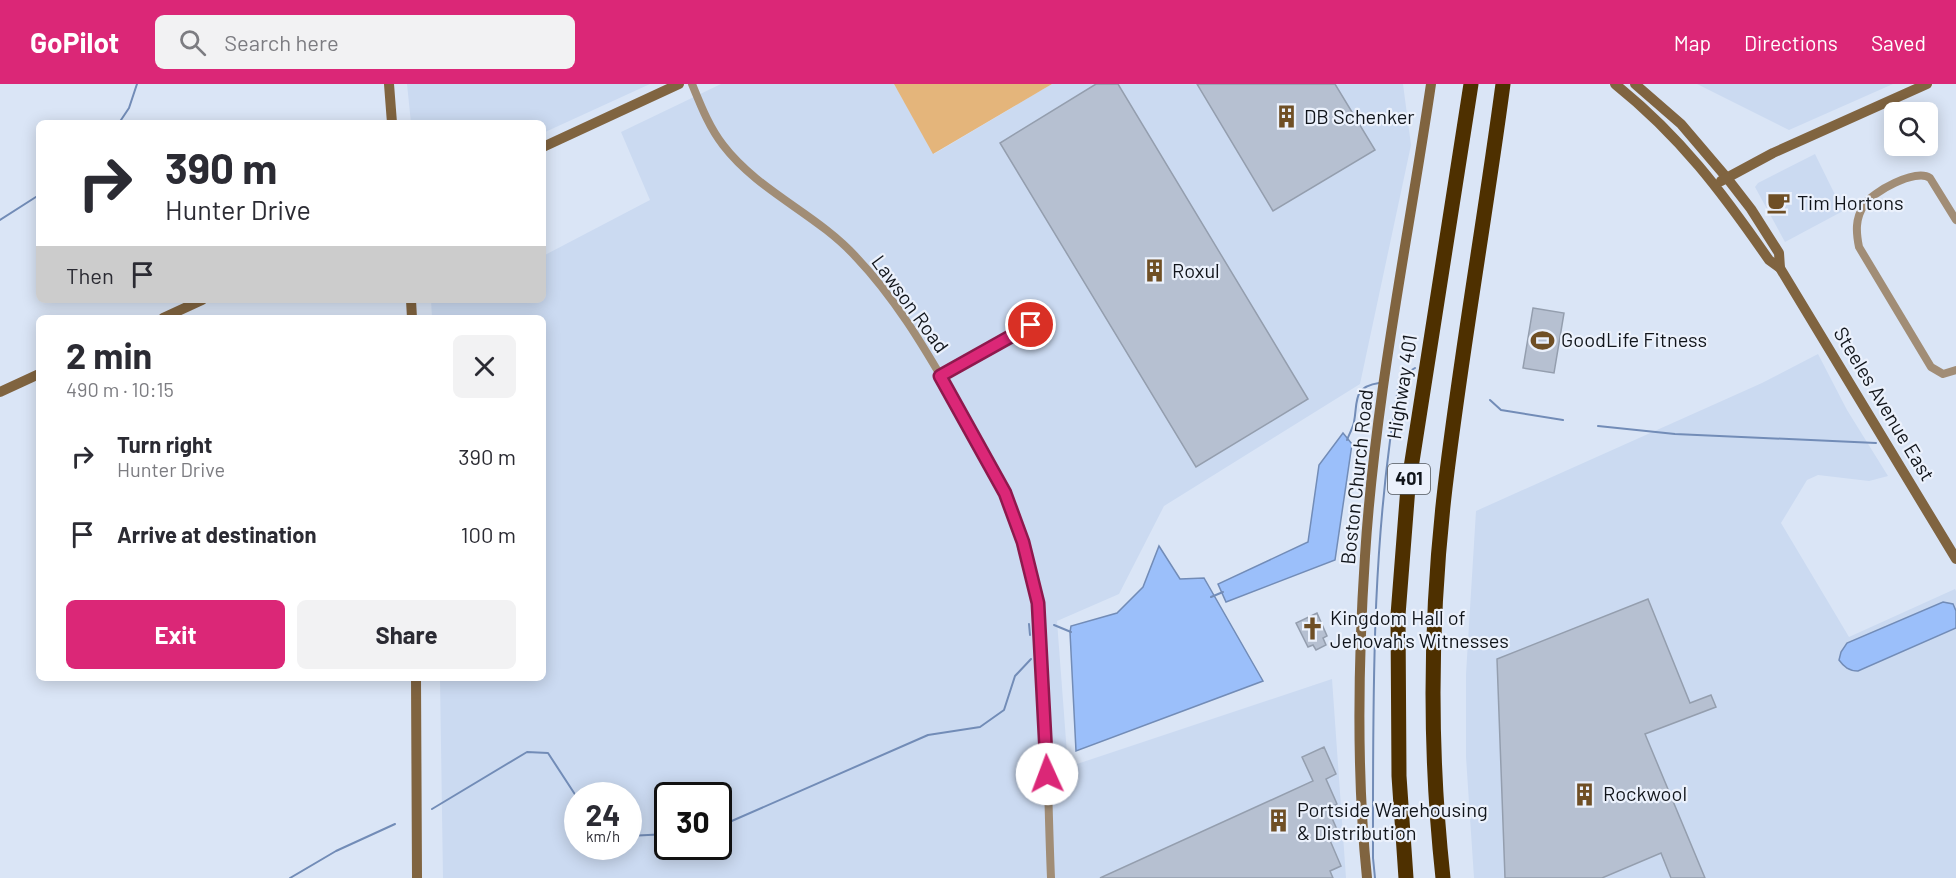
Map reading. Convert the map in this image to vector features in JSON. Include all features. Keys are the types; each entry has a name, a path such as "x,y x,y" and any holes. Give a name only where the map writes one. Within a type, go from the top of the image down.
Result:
{"highway":[{"name":"Highway 401","path":"1406,878 1399,776 1398,615 1408,487 1471,84"},
{"name":"401","path":"1443,878 1434,771 1433,683 1445,489 1503,84"}],"main road":[{"path":"389,84 392,120"},
{"path":"546,146 679,84"},
{"name":"Boston Church Road","path":"1367,878 1360,763 1360,672 1365,554 1380,419 1431,84"},
{"name":"Steeles Avenue East","path":"1615,84 1667,130 1716,185 1769,260 1780,268 1956,559"},
{"name":"Steeles Avenue East","path":"1635,84 1682,124 1727,178 1751,209 1779,253 1780,268"},
{"path":"1716,185 1773,153 1927,84"},
{"path":"170,315 196,303"},
{"path":"0,392 36,375"},
{"path":"416,681 417,878"}],"street":[{"name":"Lawson Road","path":"693,84 704,114 723,145 739,164 761,184 811,218 855,256 896,306 940,376 1005,493 1023,542 1038,603 1045,696 1051,878"},
{"path":"1956,219 1930,178 1921,174 1876,192 1865,203 1858,217 1856,232 1859,247 1931,367 1943,374 1956,370"},
{"path":"940,376 1031,325"}],"shaded area":[{"path":"407,84 650,84 546,132 546,120 411,120"},
{"path":"721,84 894,84 934,154 1052,84 1403,84 1411,145 1360,384 1164,506 1119,594 1057,621 1068,767 1332,679 1346,878 443,878 440,681 546,681 546,315 432,315 431,303 546,303 546,254 650,200 621,132"},
{"path":"894,84 1052,84 933,154"},
{"path":"1697,84 1893,84 1789,130"},
{"path":"1815,154 1843,211 1785,242 1755,187 1758,183"},
{"name":"Rockwool","path":"1818,354 1847,410 1888,476 1869,481 1818,475 1807,480 1781,523 1849,637 1955,589 1956,591 1956,878 1474,878 1466,757 1466,674 1476,511 1762,383"}],"water":[{"path":"1343,433 1352,444 1335,560 1226,602 1218,584 1308,542 1319,465"},
{"path":"1159,546 1180,579 1204,578 1263,681 1076,751 1071,626 1117,613 1143,587"},
{"path":"1943,602 1953,604 1956,611 1956,628 1858,671 1847,668 1839,660 1847,643"}],"building":[{"name":"Roxul","path":"1096,84 1118,84 1308,399 1196,467 1000,143"},
{"name":"DB Schenker","path":"1197,84 1335,84 1375,150 1273,211"},
{"name":"GoodLife Fitness","path":"1533,308 1564,313 1554,373 1523,368"},
{"name":"Rockwool","path":"1648,599 1690,703 1711,695 1716,707 1645,734 1705,878 1671,878 1661,853 1602,878 1505,878 1497,659"},
{"name":"Kingdom Hall of Jehovah's Witnesses","path":"1317,613 1327,636 1323,638 1326,645 1316,650 1313,645 1308,647 1296,623"},
{"name":"Portside Warehousing & Distribution","path":"1324,747 1336,774 1326,779 1337,804 1328,809 1339,834 1329,838 1341,866 1330,871 1333,878 1100,878 1313,781 1302,757"}],"waterway":[{"path":"121,120 129,108 137,84"},
{"path":"0,220 36,197"},
{"path":"1375,878 1373,737 1379,557 1384,497 1400,377 1415,368"},
{"path":"1347,440 1360,392 1370,385 1379,383"},
{"path":"1490,400 1501,410 1563,420"},
{"path":"1598,426 1675,434 1876,443"},
{"path":"1211,597 1223,592"},
{"path":"1029,624 1030,635"},
{"path":"1054,625 1071,632"},
{"path":"732,821 928,735 980,727 1004,710 1015,676 1031,659"},
{"path":"432,809 527,752 548,753 567,782"},
{"path":"290,878 336,851 395,824"},
{"path":"642,835 654,835"}],"place":[{"name":"DB Schenker","path":"1286,117"},
{"name":"Tim Hortons","path":"1779,203"},
{"name":"Roxul","path":"1154,271"},
{"name":"GoodLife Fitness","path":"1543,340"},
{"name":"Kingdom Hall of Jehovah's Witnesses","path":"1312,629"},
{"name":"Rockwool","path":"1585,794"},
{"name":"Portside Warehousing & Distribution","path":"1279,821"}],"route":[{"path":"1031,325 940,376 975,435 1005,493 1023,542 1038,603 1045,696 1047,774"}]}
